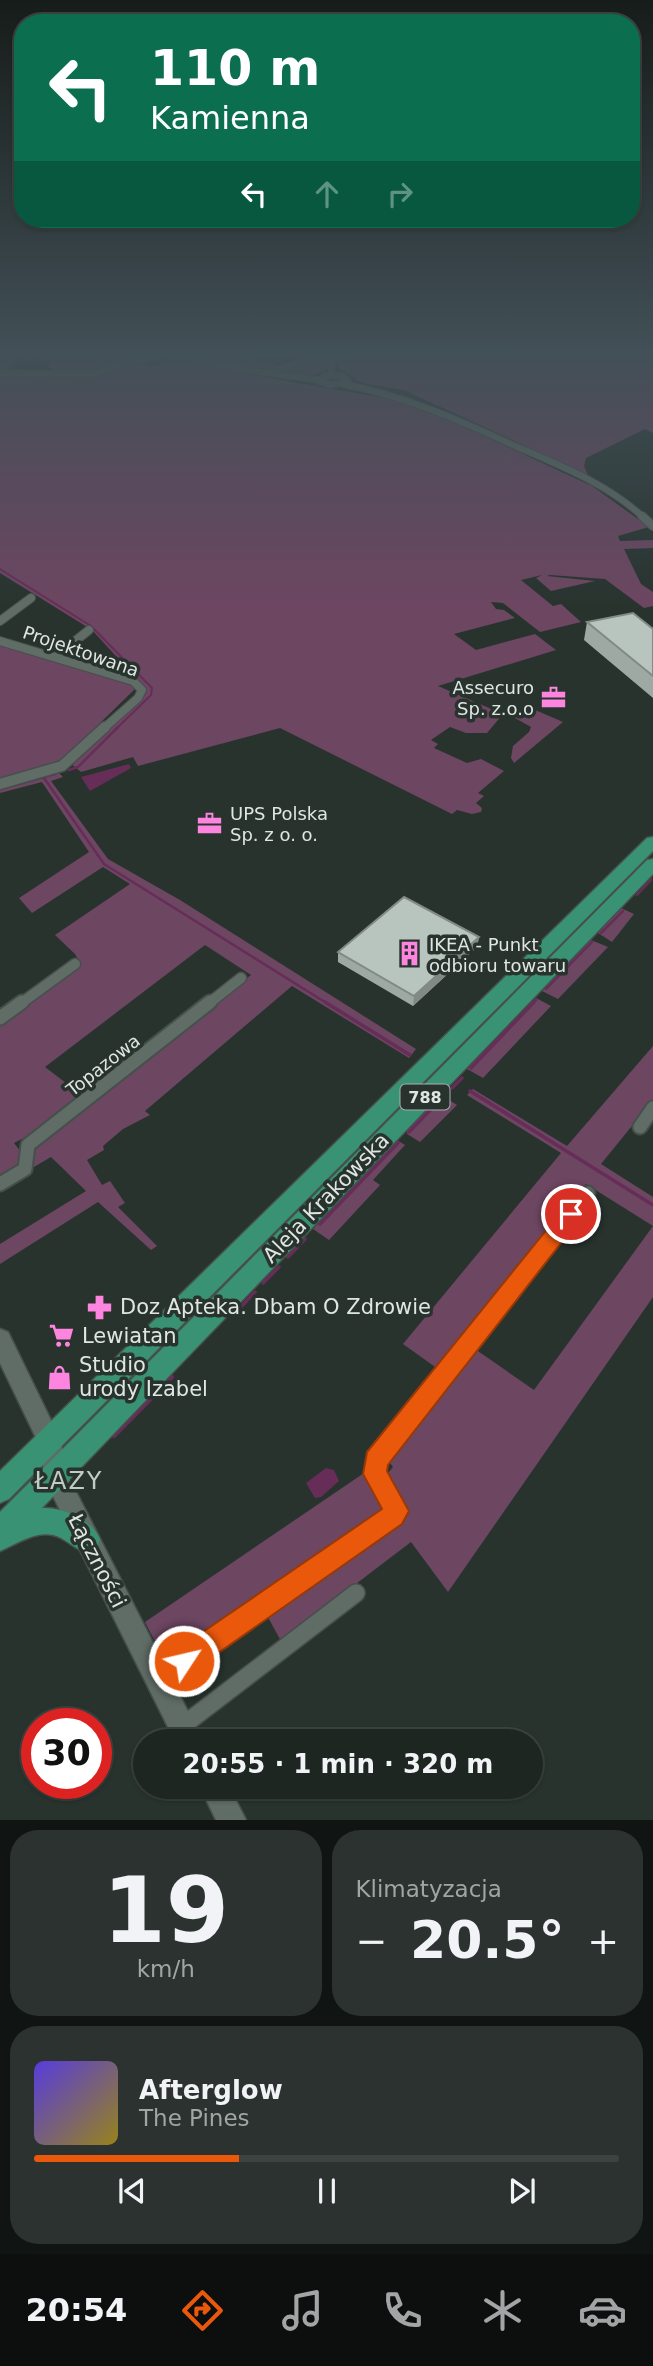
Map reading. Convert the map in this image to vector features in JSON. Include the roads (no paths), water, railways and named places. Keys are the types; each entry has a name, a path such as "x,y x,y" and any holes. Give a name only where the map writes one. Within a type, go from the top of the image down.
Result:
{"main road":[{"name":"Aleja Krakowska","path":"0,1490 653,842"},
{"name":"Aleja Krakowska","path":"0,1531 653,864"},
{"path":"0,1538 31,1522 45,1520 68,1525 86,1539"}],"street":[{"path":"500,438 613,493 653,526"},
{"path":"0,621 31,598"},
{"path":"55,657 89,629"},
{"name":"Projektowana","path":"0,641 133,681 141,687 141,694 62,766 0,785"},
{"path":"0,1018 75,964"},
{"name":"Topazowa","path":"0,1184 24,1169 28,1145 242,978"},
{"path":"640,1127 653,1108"},
{"path":"156,1679 387,1521 397,1511 375,1474 376,1461 588,1193"},
{"name":"Łączności","path":"0,1339 49,1441 54,1474 182,1729"},
{"path":"191,1729 356,1593"},
{"path":"221,1799 232,1820"}],"waterway":[{"path":"0,569 91,626 152,688 151,695 116,729"},
{"path":"69,770 78,767 116,729"},
{"path":"0,789 55,774"},
{"path":"44,778 104,864 328,1004"},
{"path":"637,895 651,880"},
{"path":"601,933 623,911"},
{"path":"546,989 592,942"},
{"path":"325,1002 410,1055"},
{"path":"471,1068 534,1002"},
{"path":"452,1088 462,1078"},
{"path":"470,1091 653,1205"},
{"path":"409,1132 440,1100"},
{"path":"320,1224 398,1143"},
{"path":"288,1257 305,1239"},
{"path":"263,1283 279,1267"},
{"path":"238,1310 255,1292"},
{"path":"114,1436 172,1377"}],"place":[{"name":"Assecuro Sp. z.o.o","path":"554,697"},
{"name":"UPS Polska Sp. z o. o.","path":"210,823"},
{"name":"IKEA - Punkt odbioru towaru","path":"409,954"},
{"name":"Doz Apteka. Dbam O Zdrowie","path":"100,1307"},
{"name":"Lewiatan","path":"62,1336"},
{"name":"Studio urody Izabel","path":"59,1377"}],"district":[{"name":"ŁAZY","path":"69,1481"}]}
